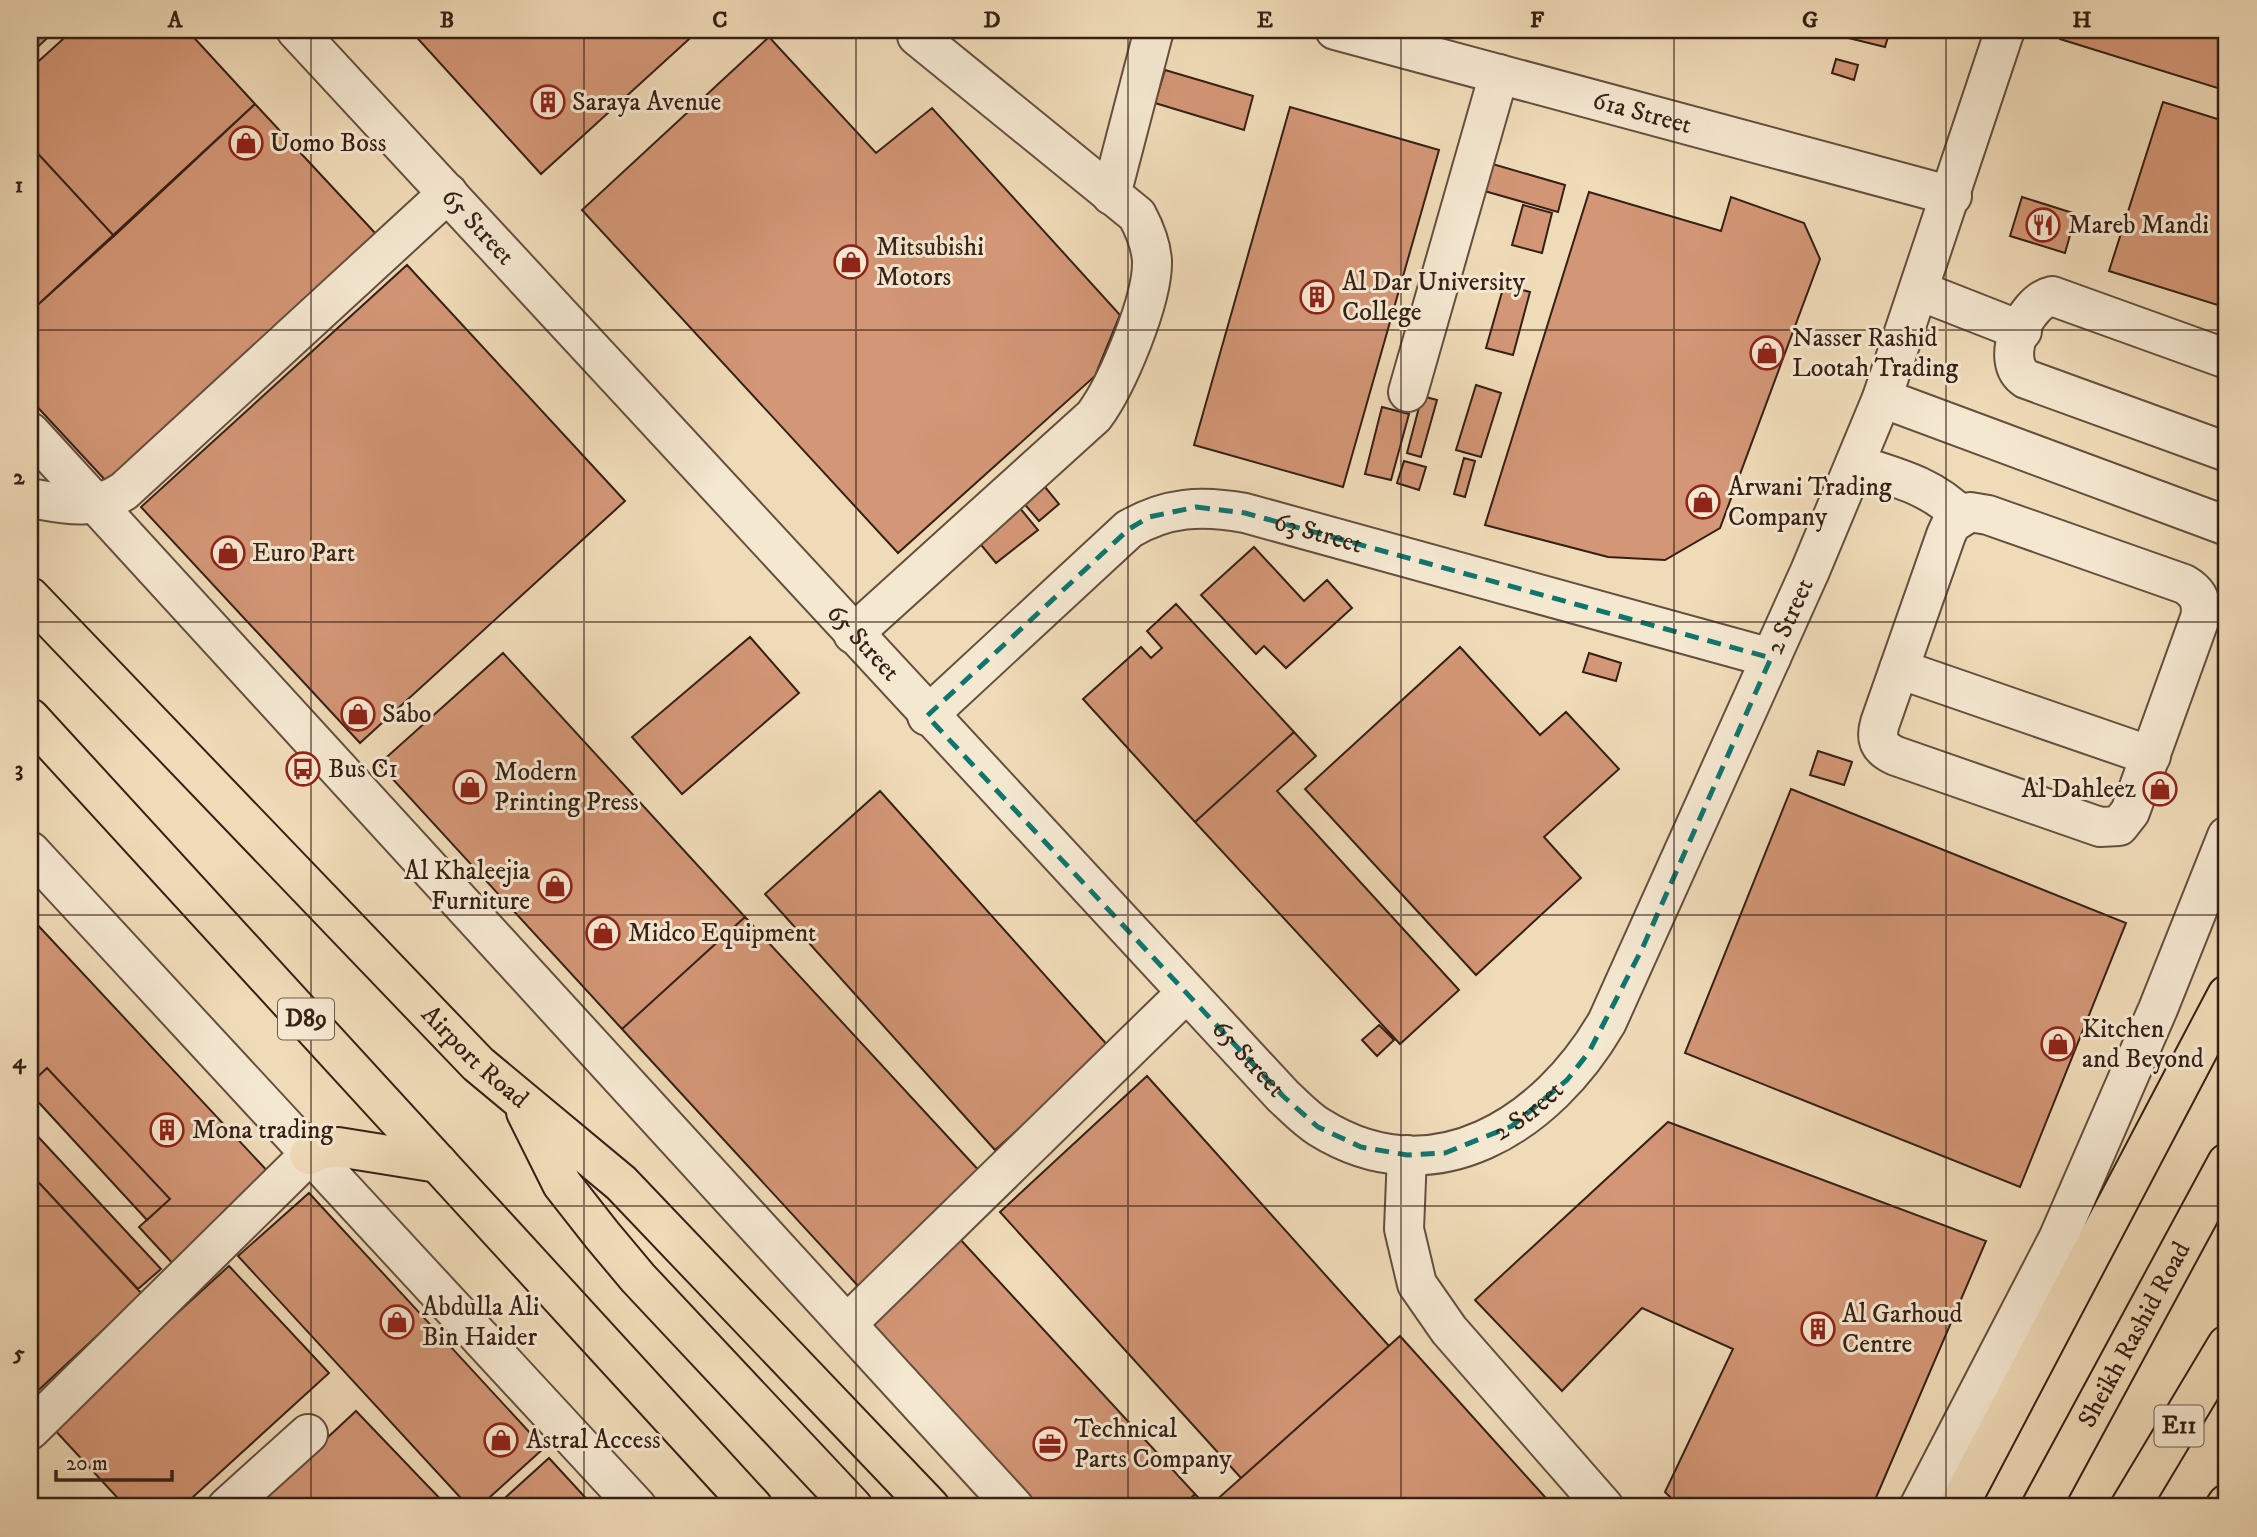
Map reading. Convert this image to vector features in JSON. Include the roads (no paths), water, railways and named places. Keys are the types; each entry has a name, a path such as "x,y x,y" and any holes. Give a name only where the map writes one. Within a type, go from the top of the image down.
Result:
{"main road":[{"name":"Airport Road","path":"30,597 437,1023 519,1100 621,1183 930,1507"},
{"name":"D89","path":"30,718 753,1507"},
{"path":"1958,1507 2227,995"},
{"path":"519,1100 562,1184 602,1235 638,1278 853,1507"},
{"path":"309,1155 322,1149 338,1147 438,1163"},
{"name":"Sheikh Rashid Road","path":"2041,1507 2227,1163"},
{"name":"E11","path":"2130,1507 2227,1345"}],"street":[{"name":"65 Street","path":"296,30 927,716 1283,1096 1318,1127 1361,1147 1407,1155 1445,1153 1480,1143"},
{"path":"1111,195 1154,30"},
{"name":"61a Street","path":"1335,30 1435,43 1499,74 1952,196"},
{"name":"2 Street","path":"1480,1143 1512,1126 1541,1105 1589,1052 1642,949 1882,398 1952,196 2005,30"},
{"path":"853,635 1076,433 1109,396 1121,374 1148,287 1152,262 1148,237 1137,215 917,36"},
{"path":"1408,393 1499,74"},
{"path":"30,498 64,505 97,505 124,491 448,193"},
{"path":"1920,291 2022,331"},
{"path":"2227,359 2052,296 2034,304 2012,357 2018,374 2026,379 2227,453"},
{"path":"1882,398 2227,526"},
{"path":"30,432 1014,1507"},
{"path":"1854,464 1921,486 1936,494 1961,516"},
{"name":"63 Street","path":"927,716 1129,529 1149,517 1196,507 1245,513 1770,658"},
{"path":"1979,512 1988,514 2193,589 2202,608 2200,618 2126,821 2110,829 2100,827 1886,752 1877,734 1946,535 1951,524 1961,516 1979,512"},
{"path":"1899,669 2151,755"},
{"path":"1919,1507 2059,1239 2158,1009 2227,836"},
{"path":"30,851 637,1507"},
{"path":"847,1324 1186,993"},
{"path":"30,1430 309,1155"},
{"path":"1407,1155 1404,1229 1417,1284 1449,1330 1604,1507"},
{"path":"227,1507 308,1434"}],"place":[{"name":"Saraya Avenue","path":"548,102"},
{"name":"Uomo Boss","path":"246,143"},
{"name":"Mareb Mandi","path":"2043,225"},
{"name":"Mitsubishi Motors","path":"851,262"},
{"name":"Al Dar University College","path":"1317,297"},
{"name":"Nasser Rashid Lootah Trading","path":"1767,353"},
{"name":"Arwani Trading Company","path":"1703,502"},
{"name":"Euro Part","path":"228,553"},
{"name":"Sabo","path":"358,714"},
{"name":"Bus C1","path":"303,769"},
{"name":"Modern Printing Press","path":"470,787"},
{"name":"Al Dahleez","path":"2160,789"},
{"name":"Al Khaleejia Furniture","path":"555,886"},
{"name":"Midco Equipment","path":"603,933"},
{"name":"Kitchen and Beyond","path":"2058,1044"},
{"name":"Mona trading","path":"167,1130"},
{"name":"Abdulla Ali Bin Haider","path":"397,1322"},
{"name":"Al Garhoud Centre","path":"1818,1329"},
{"name":"Astral Access","path":"501,1440"},
{"name":"Technical Parts Company","path":"1050,1444"}]}
